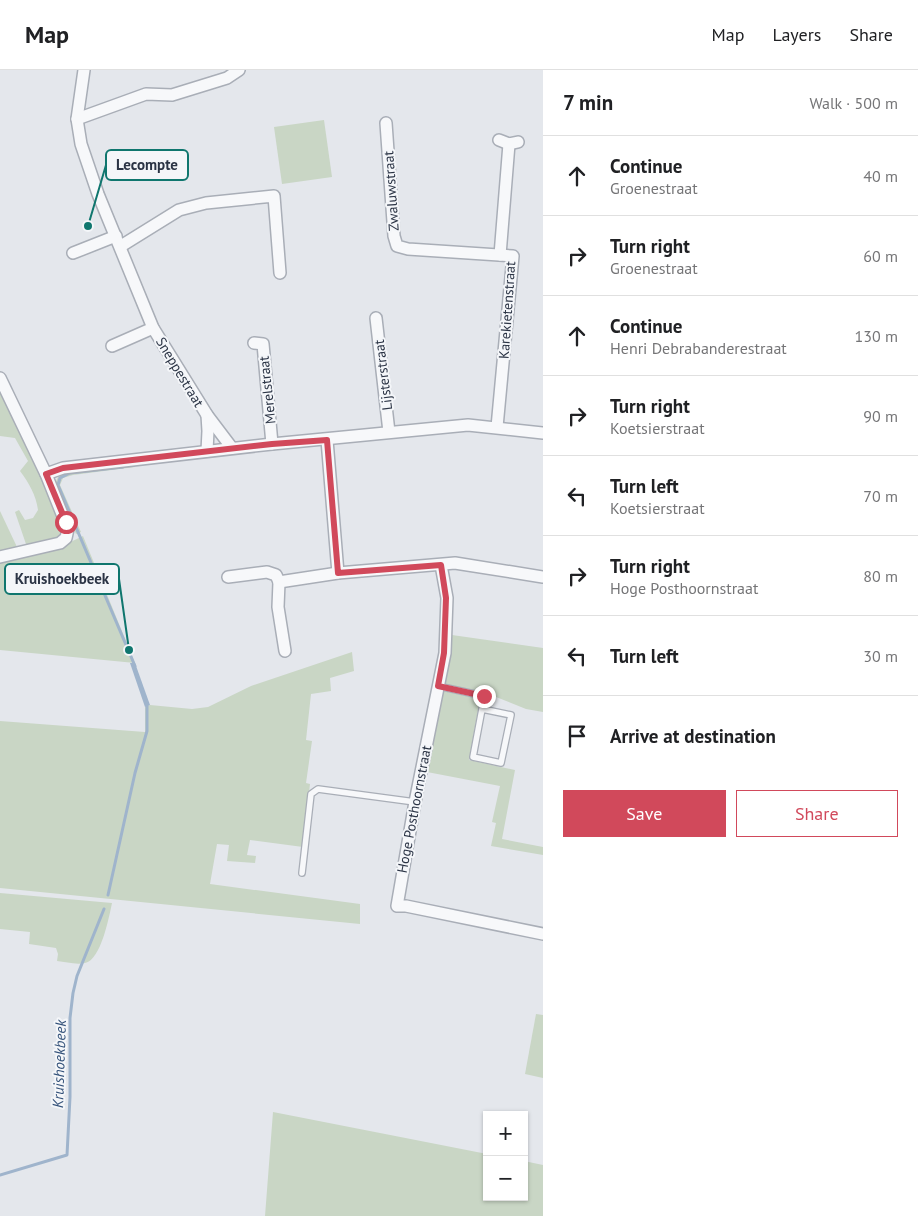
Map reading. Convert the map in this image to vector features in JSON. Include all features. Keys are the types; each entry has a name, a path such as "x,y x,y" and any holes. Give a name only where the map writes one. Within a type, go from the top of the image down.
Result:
{"street":[{"name":"Sneppestraat","path":"84,70 77,119 81,144 98,194 119,241 153,328 206,416 232,448"},
{"path":"77,119 146,94 172,95 228,78 239,70"},
{"name":"Zwaluwstraat","path":"386,123 394,236 397,246 408,249 500,255"},
{"name":"Karekietenstraat","path":"497,427 513,256 500,255 509,142"},
{"path":"72,253 119,241 179,210 206,203 274,196 280,273"},
{"name":"Lijsterstraat","path":"376,318 389,432"},
{"name":"Sneppestraat","path":"112,346 153,328"},
{"name":"Merelstraat","path":"254,343 263,344 272,444"},
{"path":"0,378 46,474 68,529 64,541 55,545 0,557"},
{"name":"Sneppestraat","path":"206,416 208,431 207,451"},
{"path":"46,474 63,468 232,448 468,425 543,433"},
{"path":"327,440 338,573"},
{"path":"279,582 338,573 455,563 543,577"},
{"name":"Hoge Posthoornstraat","path":"441,565 446,598 444,653 414,802 397,906 406,906 543,934"},
{"path":"228,577 267,572 276,575 279,582 278,607 285,651"}],"lane":[{"path":"438,686 484,696 473,757 502,763 511,715 482,709"},
{"path":"302,873 311,794 318,789 414,802"}],"green space":[{"path":"324,120 332,177 282,184 274,127"},
{"path":"0,389 62,520 64,531 59,538 27,547 15,512 19,510 25,520 33,518 38,510 32,489 20,471 28,461 15,438 0,436"},
{"path":"133,463 135,467 63,478 60,485 81,532 76,534 56,486 59,477 67,471"},
{"path":"0,511 17,547 16,550 0,553"},
{"path":"83,536 135,663 0,650 0,560 58,548"},
{"path":"452,635 543,648 543,712 526,709 486,693 445,685"},
{"path":"352,652 354,671 330,678 331,691 311,694 306,740 312,741 306,783 310,784 303,847 250,840 247,855 256,856 255,863 227,861 229,845 217,844 210,884 360,904 360,924 0,888 0,721 145,732 145,707 150,705 192,709 208,707 251,686"},
{"path":"443,691 480,699 469,760 515,770 502,839 543,847 543,855 491,846 496,823 492,822 500,786 427,772"},
{"path":"0,893 112,903 109,918 96,954 85,963 75,964 57,961 58,954 56,948 29,944 30,932 0,929"},
{"path":"536,1014 543,1015 543,1078 525,1074"},
{"path":"273,1112 483,1153 483,1201 528,1201 528,1162 543,1165 543,1216 265,1216"}],"water":[{"path":"130,663 135,663 150,705 145,707"}],"waterway":[{"name":"Kruishoekbeek","path":"123,467 70,473 60,478 58,485 135,666"},
{"name":"Kruishoekbeek","path":"108,895 135,773 147,731 147,703"},
{"name":"Kruishoekbeek","path":"0,1175 67,1155 70,1097 70,1018 73,993 77,976 104,909"}],"place":[{"name":"Lecompte","path":"88,226"},
{"name":"Kruishoekbeek","path":"129,650"}],"route":[{"path":"66,522 46,474 63,468 272,444 327,440 338,573 441,565 446,598 444,653 438,686 484,696"}]}
